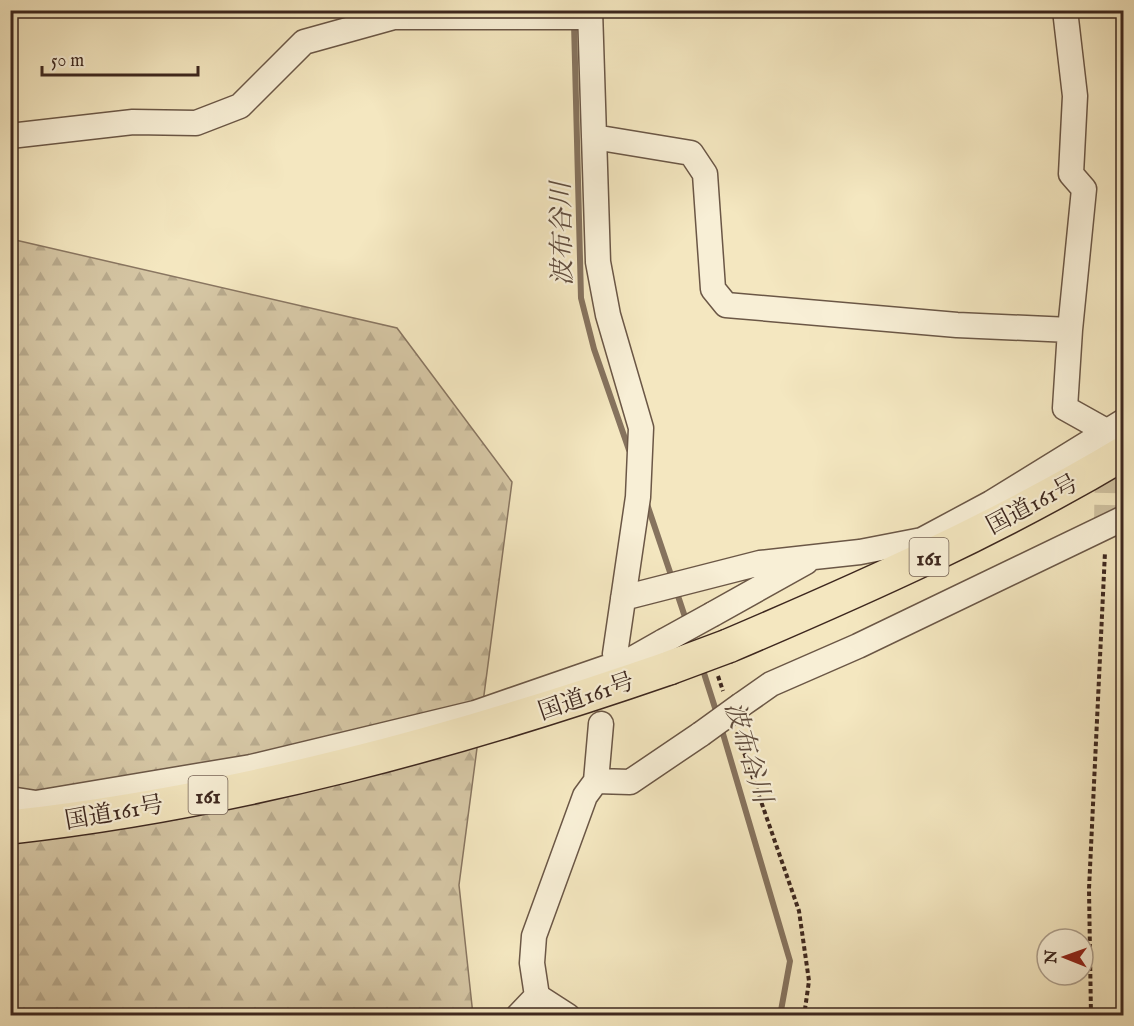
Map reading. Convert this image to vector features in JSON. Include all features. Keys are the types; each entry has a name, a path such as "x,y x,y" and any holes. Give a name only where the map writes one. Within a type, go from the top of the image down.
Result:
{"highway":[{"name":"国道161号","path":"10,827 96,817 404,751 538,713 666,655 723,660 993,526 1118,435"}],"street":[{"path":"1065,10 1075,96 1071,174 1084,189 1065,408 1118,435"},
{"path":"10,136 133,122 196,123 240,106 304,42 394,17 581,15 594,137 598,262 608,315 640,428 638,497 615,654"},
{"path":"594,137 691,153 705,174 713,289 726,305 957,325 1070,330"},
{"path":"623,598 760,563 860,552 922,540 1118,435"},
{"path":"596,781 630,782 701,734 733,701 1115,523"},
{"path":"10,799 36,803 250,767 475,713 634,658 666,655 713,614 816,556"},
{"path":"568,1016 537,996 532,963 534,936 585,796 596,781 601,724"},
{"path":"518,1016 537,996"}],"path":[{"path":"1091,1016 1089,889 1115,523"},
{"path":"723,660 733,701"},
{"path":"737,731 799,911 809,981 804,1016"}],"green space":[{"path":"11,239 397,328 512,482 459,885 473,1015 11,1016"}],"waterway":[{"name":"波布谷川","path":"574,23 581,298 594,349 629,450"},
{"name":"波布谷川","path":"647,504 673,581"},
{"name":"波布谷川","path":"676,590 687,623"},
{"name":"波布谷川","path":"702,667 717,714"},
{"name":"波布谷川","path":"721,727 790,961 780,1016"}],"tunnel":[{"path":"1106,529 1107,450"}]}
